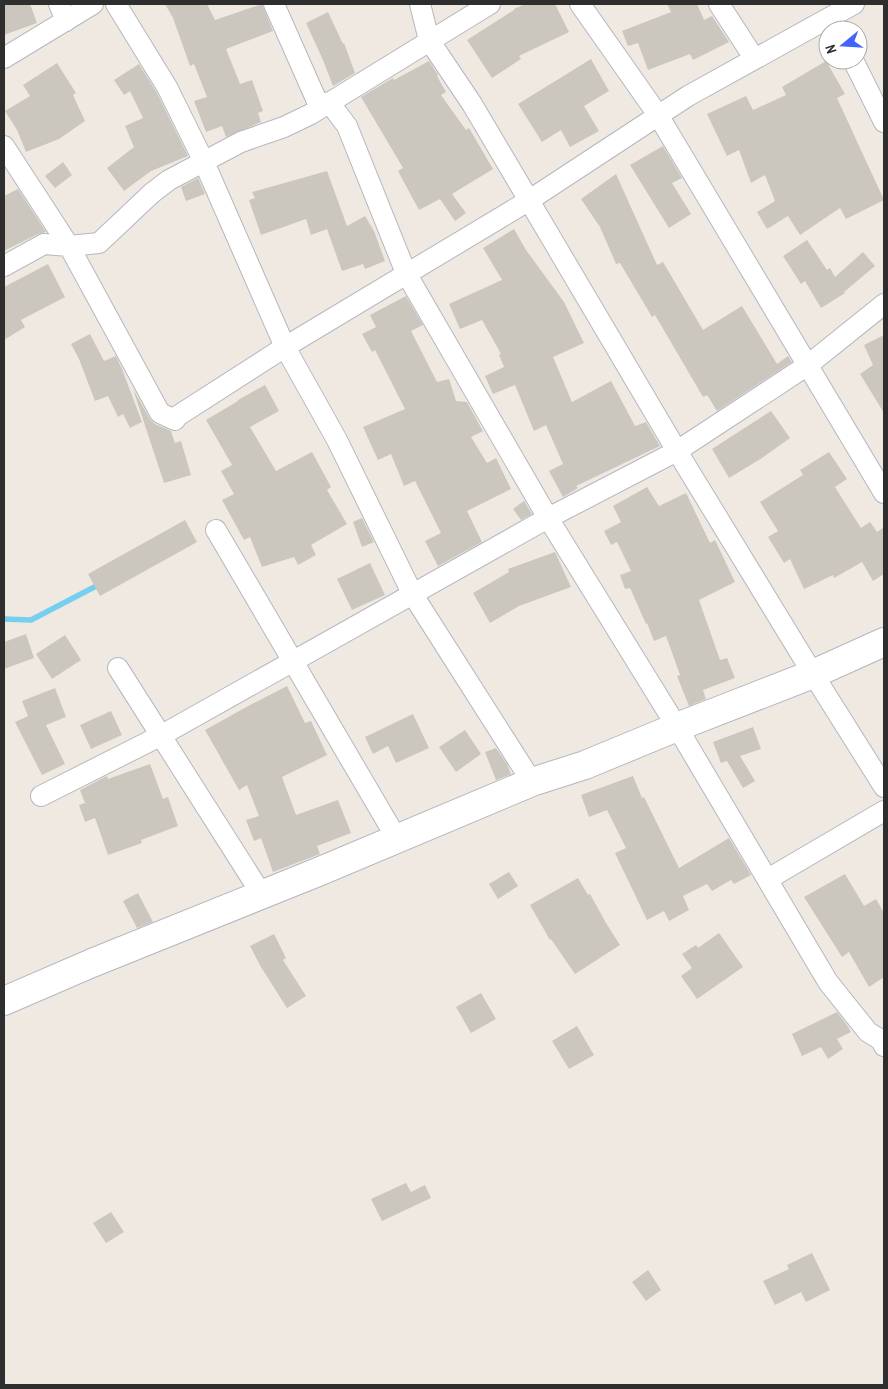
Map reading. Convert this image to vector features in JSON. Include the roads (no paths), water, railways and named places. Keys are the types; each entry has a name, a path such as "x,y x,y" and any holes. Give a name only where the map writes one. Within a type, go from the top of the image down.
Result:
{"street":[{"path":"4,58 63,12 92,4"},
{"path":"116,4 167,87 204,162 286,347 337,440 412,595 532,782"},
{"path":"274,4 325,105 346,126 406,274 548,518 677,727 828,982 868,1032 883,1042"},
{"path":"420,4 429,40 472,104 677,451 884,787"},
{"path":"4,266 44,244 69,246 99,243 152,193 169,180 241,142 284,127 325,105 490,4"},
{"path":"580,4 658,115 884,493"},
{"path":"719,4 754,58"},
{"path":"4,146 69,246 160,413 175,420 176,417 286,347 528,201 658,115 754,58 854,4"},
{"path":"858,70 884,122"},
{"path":"41,796 160,736 548,518 677,451 808,365 884,304"},
{"path":"216,530 397,839"},
{"path":"4,1001 532,782 584,765 814,674 884,642"},
{"path":"118,668 262,895"},
{"path":"768,879 884,812"}],"waterway":[{"path":"4,619 31,620 102,583"}]}
